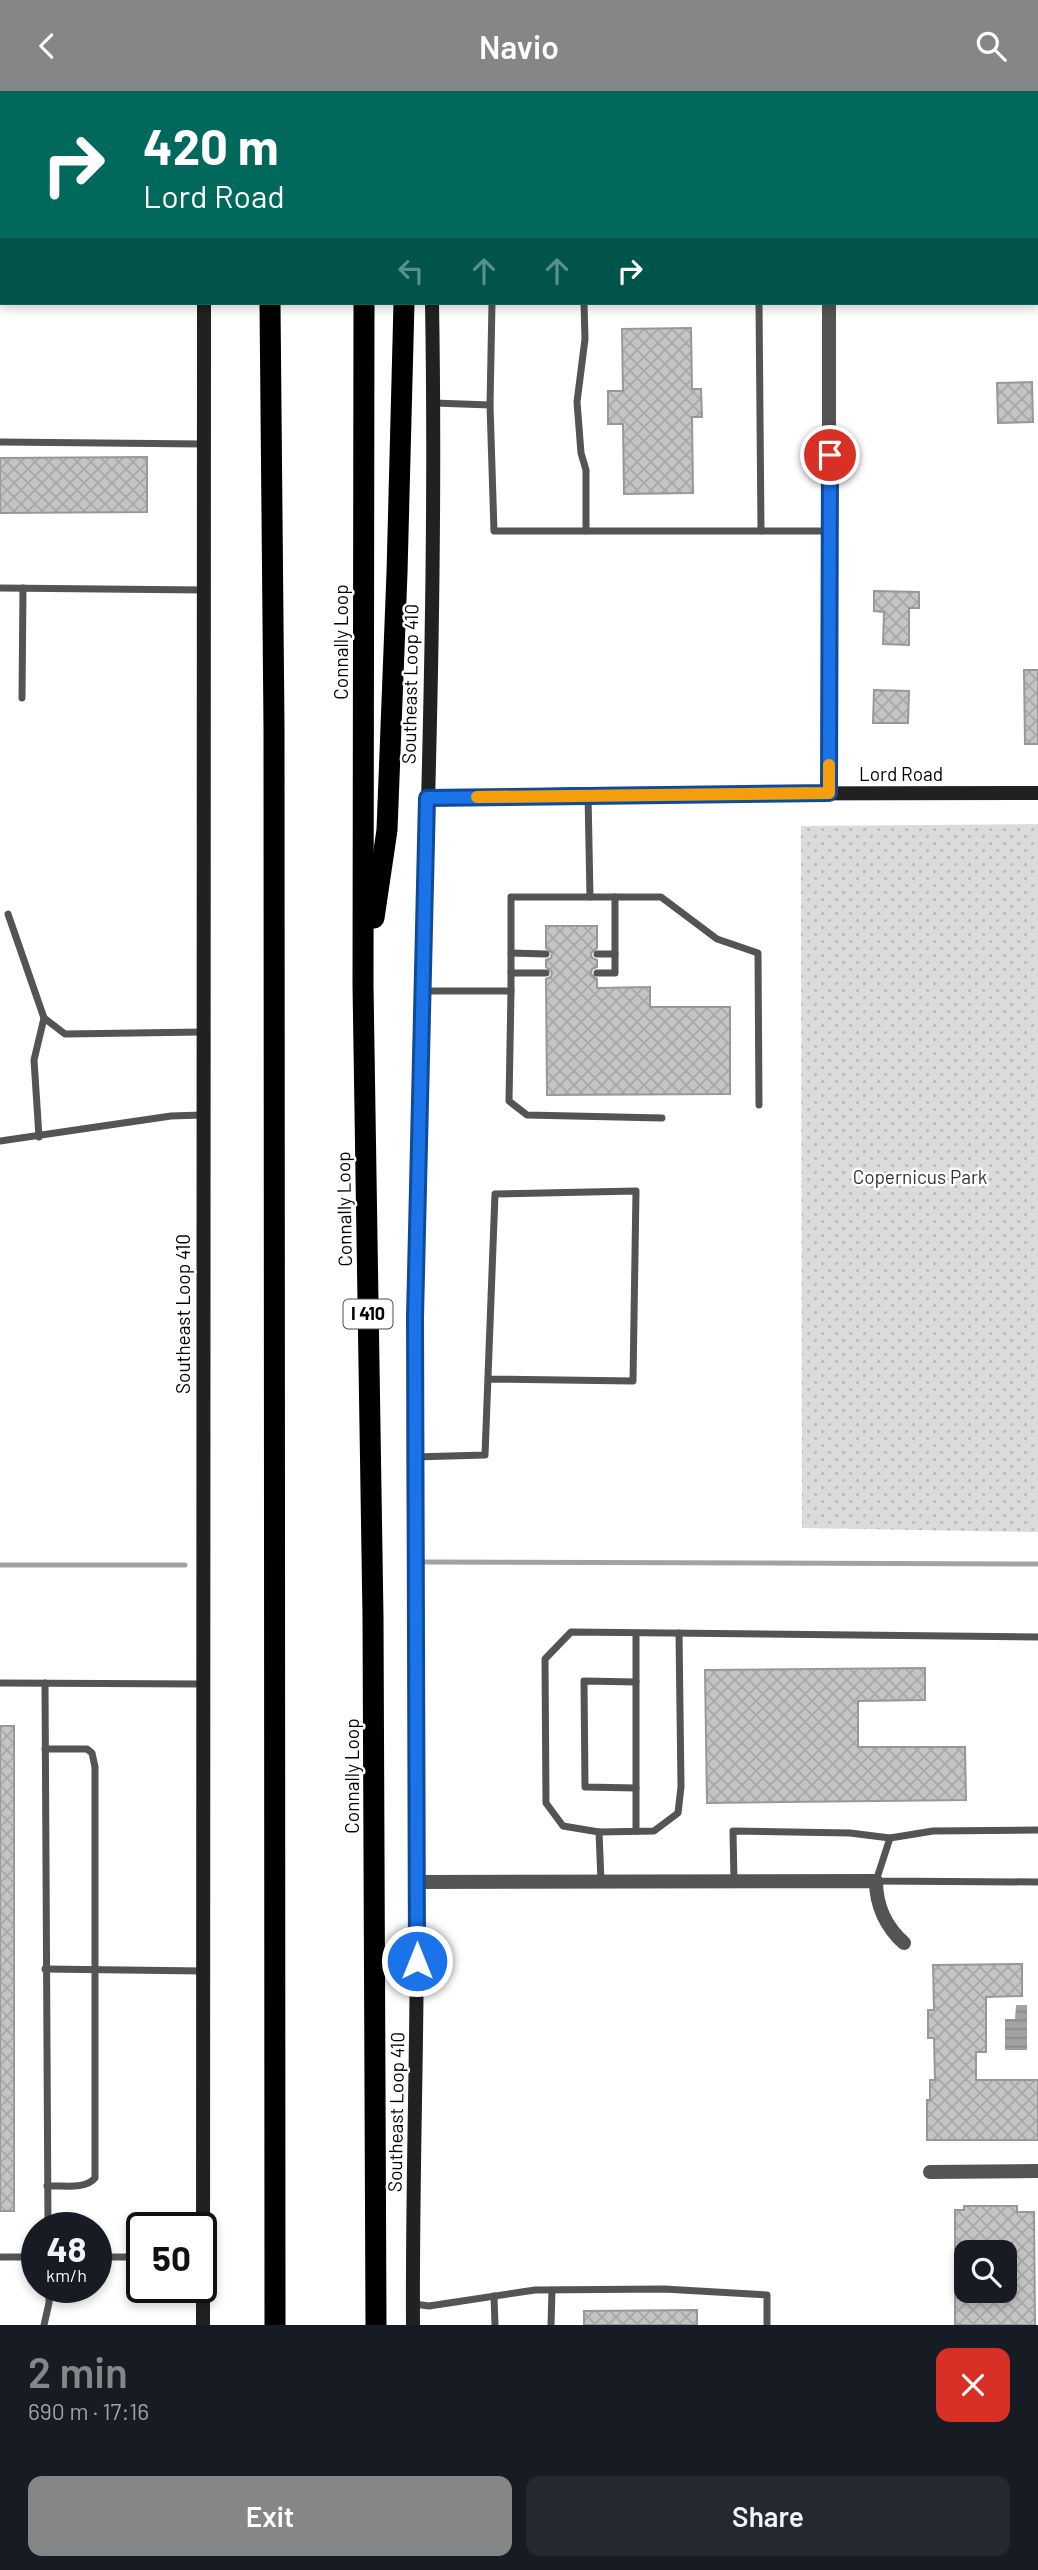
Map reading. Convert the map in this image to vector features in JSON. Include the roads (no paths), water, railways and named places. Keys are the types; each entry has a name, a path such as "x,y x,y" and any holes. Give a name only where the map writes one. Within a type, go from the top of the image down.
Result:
{"highway":[{"path":"270,305 274,727 275,2325"},
{"name":"Connally Loop","path":"364,305 363,985 373,1617 376,2325"},
{"path":"363,985 387,830 404,305"}],"main road":[{"name":"Southeast Loop 410","path":"202,2212 204,305"},
{"name":"Southeast Loop 410","path":"413,2325 418,1882 414,1457 434,403 432,305"},
{"name":"Lord Road","path":"427,798 1038,793"},
{"name":"Southeast Loop 410","path":"203,2303 203,2325"}],"street":[{"path":"829,793 830,305"},
{"path":"418,1882 876,1881 876,1897 889,1929 904,1943"},
{"path":"930,2172 1038,2171"}],"lane":[{"path":"492,305 490,405 494,531 830,531"},
{"path":"584,305 585,338 577,402 581,453 586,470 586,531"},
{"path":"758,305 761,531"},
{"path":"434,403 490,405"},
{"path":"0,442 203,444"},
{"path":"0,588 203,590"},
{"path":"22,698 23,588"},
{"path":"588,795 590,897"},
{"path":"662,1118 527,1115 509,1101 510,897 661,897 718,939 758,953 759,1105"},
{"path":"597,973 615,973 615,897"},
{"path":"8,914 44,1018 34,1060 39,1137"},
{"path":"510,953 546,954"},
{"path":"597,954 615,954"},
{"path":"511,973 546,973"},
{"path":"421,991 511,991"},
{"path":"44,1018 65,1034 202,1032"},
{"path":"0,1141 171,1116 202,1115"},
{"path":"414,1457 485,1455 495,1194 636,1191 633,1381 488,1379"},
{"path":"679,1633 681,1787 678,1813 654,1831 599,1832 563,1826 546,1803 545,1659 571,1632 636,1633 679,1633 1038,1637"},
{"path":"636,1633 636,1831"},
{"path":"636,1682 584,1681 585,1787 636,1788"},
{"path":"0,1683 202,1684"},
{"path":"45,1683 48,2212"},
{"path":"45,1749 87,1749 94,1758 95,1969 95,2178 92,2183 83,2185 47,2186"},
{"path":"734,1881 733,1831 850,1833 890,1838 933,1831 1038,1830"},
{"path":"599,1832 601,1882"},
{"path":"890,1838 876,1881 1038,1882"},
{"path":"45,1969 202,1971"},
{"path":"0,2257 21,2257"},
{"path":"413,2304 429,2306 552,2290 664,2289 767,2295 767,2325"},
{"path":"551,2325 552,2290"},
{"path":"494,2296 495,2325"},
{"path":"44,2325 50,2303"}],"waterway":[{"path":"424,1562 1038,1564"},
{"path":"0,1565 185,1565"}],"park label":[{"name":"Copernicus Park","path":"920,1177"}]}
